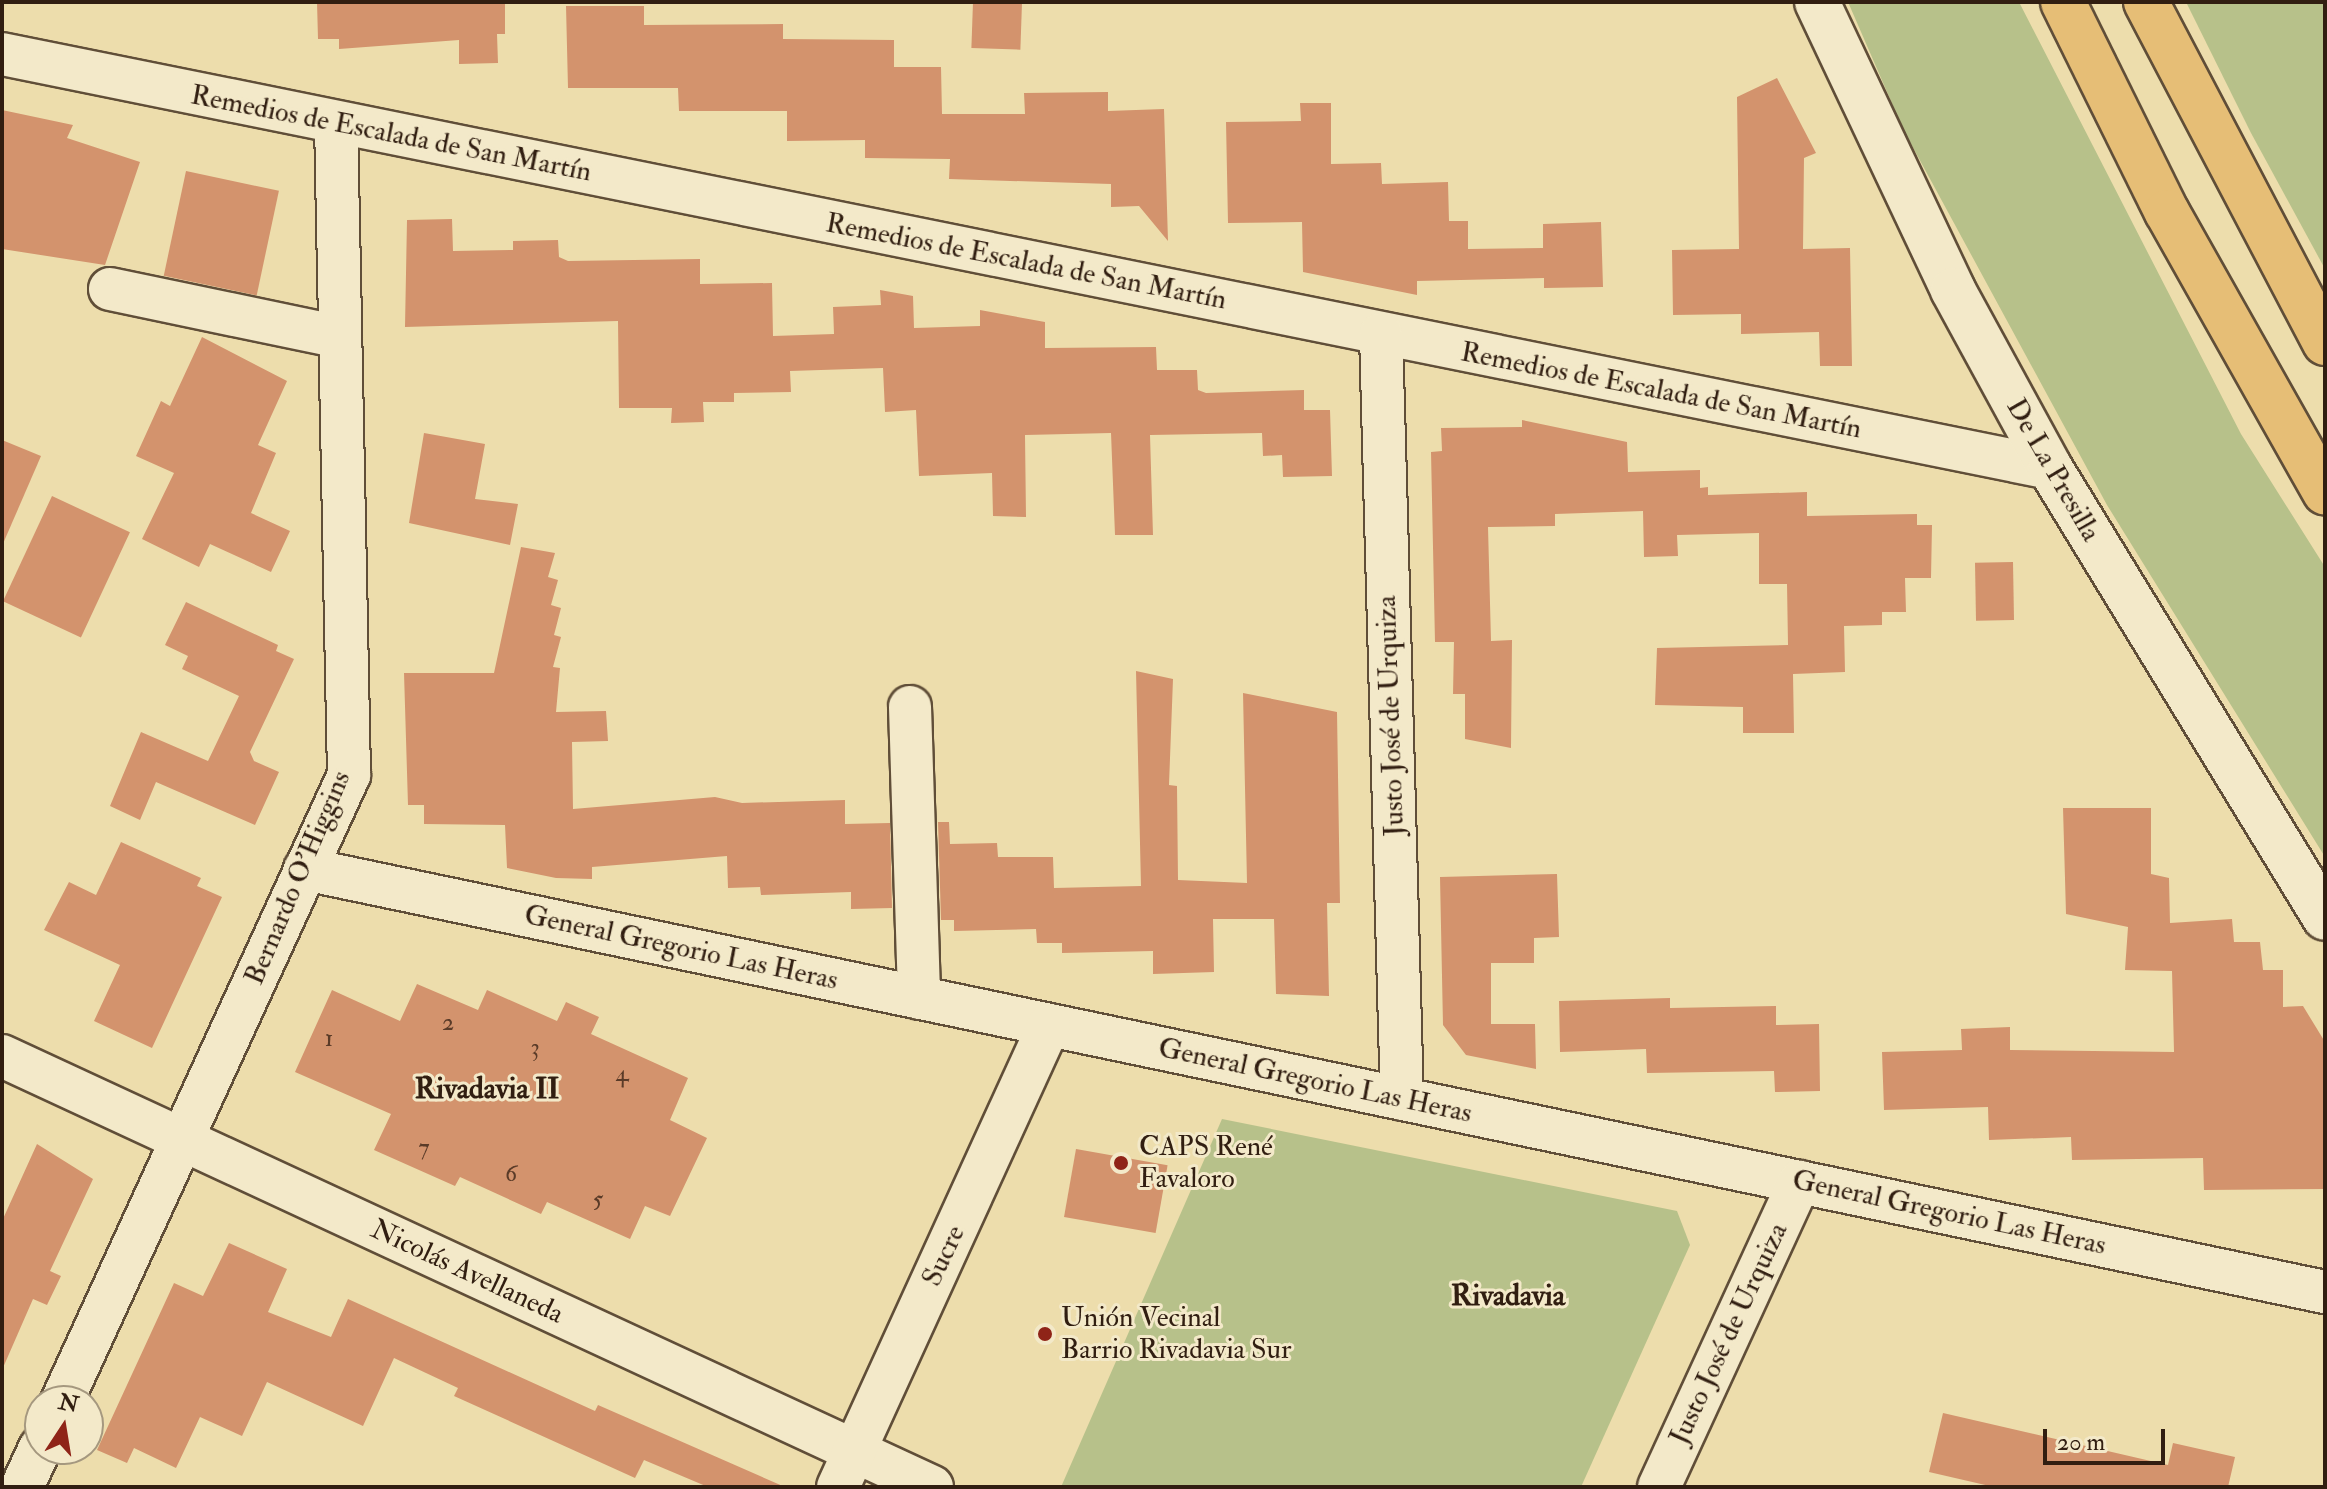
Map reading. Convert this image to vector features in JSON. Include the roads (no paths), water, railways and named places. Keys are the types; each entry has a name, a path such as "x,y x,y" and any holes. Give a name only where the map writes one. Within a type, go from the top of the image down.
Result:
{"highway":[{"path":"2063,2 2174,225 2325,492"},
{"path":"2146,2 2325,343"}],"street":[{"name":"De La Presilla","path":"1817,2 1953,290 2050,468 2325,918"},
{"name":"Remedios de Escalada de San Martín","path":"2,54 2050,468"},
{"name":"Bernardo O'Higgins","path":"69,1385 349,775 336,123"},
{"path":"110,289 340,337"},
{"name":"Justo José de Urquiza","path":"1381,334 1402,1099"},
{"path":"910,707 919,998"},
{"name":"General Gregorio Las Heras","path":"305,869 2325,1292"},
{"name":"Sucre","path":"846,1469 1049,1025"},
{"name":"Nicolás Avellaneda","path":"2,1056 181,1139 846,1469 932,1487"},
{"name":"Justo José de Urquiza","path":"1659,1487 1799,1182"},
{"path":"22,1487 32,1465"}],"place":[{"name":"CAPS René Favaloro","path":"1121,1163"},
{"name":"Unión Vecinal Barrio Rivadavia Sur","path":"1045,1334"}],"district":[{"name":"Rivadavia II","path":"487,1089"},
{"name":"Rivadavia","path":"1508,1296"}]}
